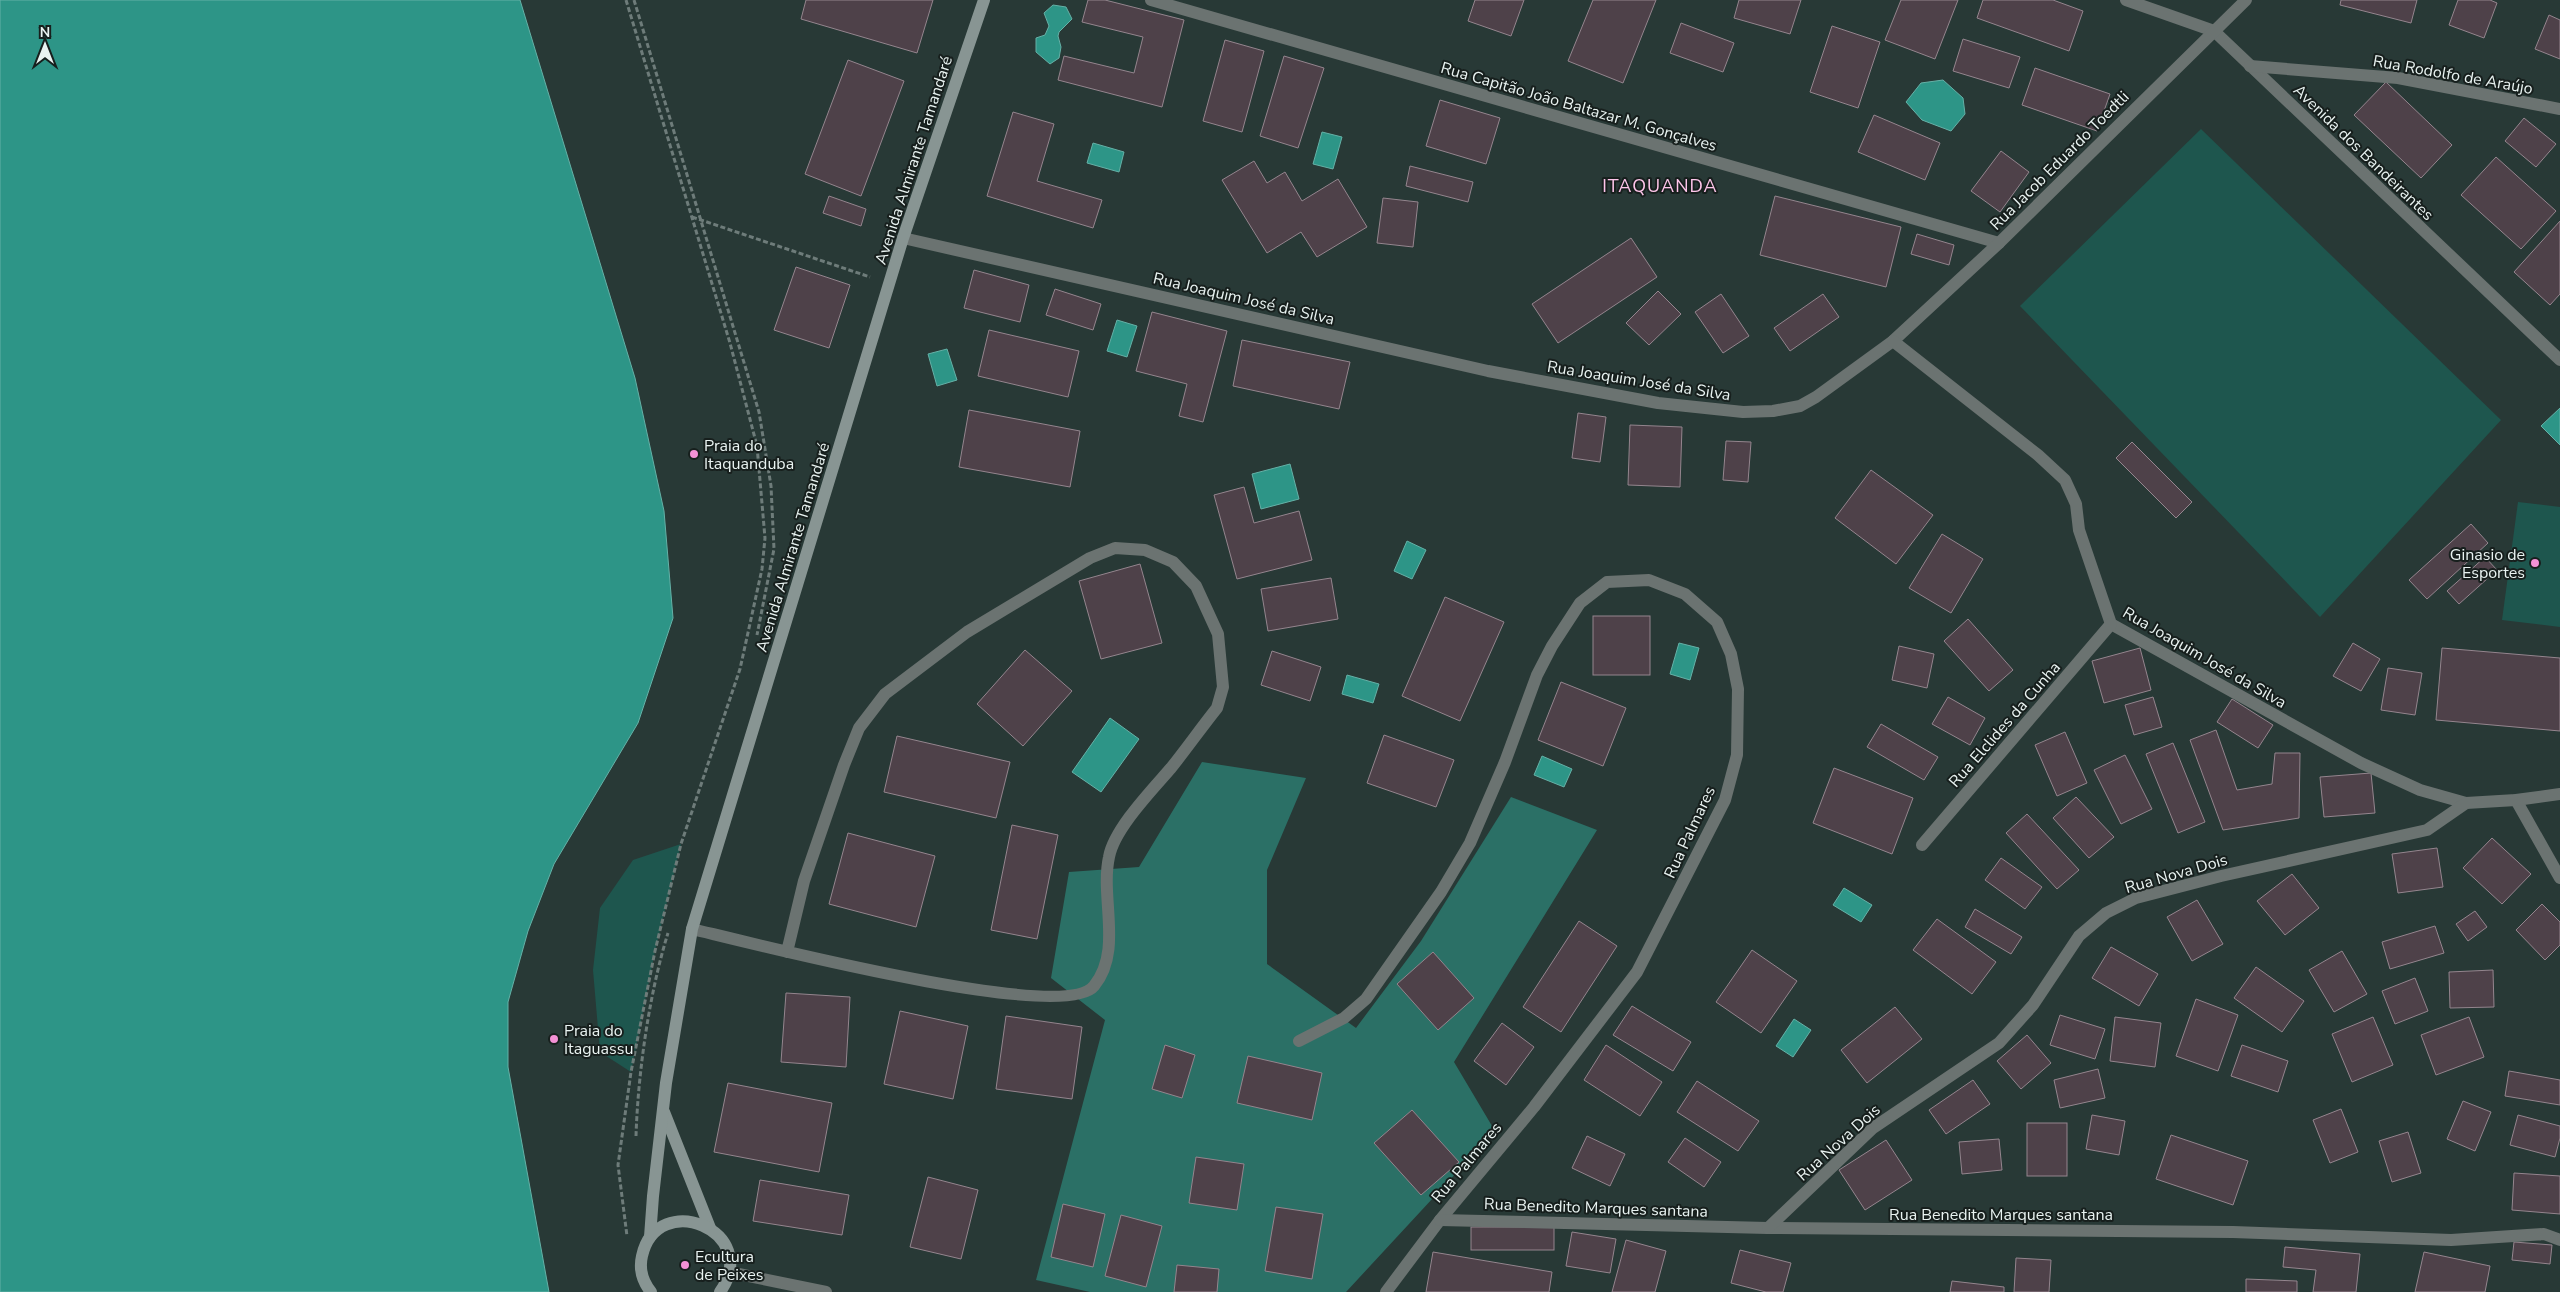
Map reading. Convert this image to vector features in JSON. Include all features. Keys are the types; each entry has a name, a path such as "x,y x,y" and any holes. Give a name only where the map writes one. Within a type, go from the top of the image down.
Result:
{"main road":[{"name":"Avenida Almirante Tamandaré","path":"650,1291 642,1275 641,1259 650,1237 653,1196 670,1059 692,929 903,238 984,0"},
{"name":"Avenida Almirante Tamandaré","path":"664,1112 710,1228 726,1247 729,1256 729,1272"},
{"path":"650,1237 668,1224 679,1221 690,1220 710,1228"},
{"path":"720,1292 729,1272"}],"street":[{"name":"Rua Capitão João Baltazar M. Gonçalves","path":"1151,0 1999,242"},
{"name":"Avenida dos Bandeirantes","path":"2126,0 2214,31 2560,360"},
{"name":"Rua Jacob Eduardo Toedtli","path":"1893,341 1999,242 2246,0"},
{"name":"Rua Rodolfo de Araújo","path":"2250,66 2398,78 2560,109"},
{"name":"Rua Joaquim José da Silva","path":"903,238 1488,371 1658,403 1743,412 1773,411 1800,406 1830,388 1893,341 2038,454 2064,480 2076,504 2079,530 2111,624 2361,763 2420,790 2466,803"},
{"path":"692,929 787,952 1000,994 1045,998 1078,994 1094,988 1107,964 1109,941 1106,896 1109,856 1124,825 1217,708 1223,687 1218,634 1196,586 1173,562 1145,550 1115,548 1090,558 967,632 885,694 859,728 844,765 804,882 787,952"},
{"name":"Rua Palmares","path":"1299,1041 1344,1018 1366,999 1441,892 1470,843 1505,762 1537,675 1552,646 1580,603 1607,582 1649,580 1684,594 1717,622 1731,654 1738,689 1737,755 1725,800 1637,972 1534,1107 1440,1220 1386,1292"},
{"name":"Rua Elclides da Cunha","path":"1922,846 2111,624"},
{"path":"2466,803 2516,800 2560,794"},
{"path":"2516,800 2560,878"},
{"name":"Rua Nova Dois","path":"1768,1228 1873,1128 1999,1043 2033,1005 2079,936 2106,913 2145,896 2427,830 2466,803"},
{"name":"Rua Benedito Marques santana","path":"1440,1220 1768,1228 2233,1232 2451,1240 2544,1234 2560,1240"},
{"path":"729,1272 826,1292"}],"path":[{"path":"626,0 730,343 757,446 765,538 762,569 740,669 681,844 653,960 631,1072 618,1165 627,1240"},
{"path":"634,0 759,412 771,486 774,549 756,642"},
{"path":"692,217 889,283"},
{"path":"636,1137 639,1088 659,963 670,926"}],"shaded area":[{"path":"0,0 520,0 635,378 664,511 673,618 638,723 554,864 528,931 508,1002 508,1067 549,1292 0,1292"},
{"path":"1053,5 1066,7 1072,19 1059,32 1058,36 1061,47 1059,58 1050,64 1036,52 1036,38 1045,35 1049,26 1044,13"},
{"path":"1943,80 1963,98 1965,114 1951,131 1922,120 1906,102 1921,83"},
{"path":"2201,129 2501,420 2320,617 2020,306"},
{"path":"1322,132 1342,137 1333,169 1313,164"},
{"path":"1093,143 1124,152 1119,172 1087,163"},
{"path":"1117,320 1137,326 1127,357 1107,351"},
{"path":"947,349 957,380 937,386 928,354"},
{"path":"2560,408 2560,445 2541,426"},
{"path":"1290,464 1299,499 1261,509 1252,474"},
{"name":"Ginasio de Esportes","path":"2518,502 2560,507 2560,627 2502,620"},
{"path":"1407,541 1426,550 1412,579 1394,571"},
{"path":"1679,643 1699,648 1690,680 1670,674"},
{"path":"1347,675 1379,684 1373,703 1342,694"},
{"path":"1110,718 1139,739 1101,792 1072,772"},
{"path":"1542,756 1572,769 1564,787 1534,775"},
{"path":"1202,762 1306,778 1267,870 1267,964 1356,1028 1421,941 1511,797 1597,830 1454,1062 1495,1131 1346,1292 1090,1292 1036,1280 1105,1020 1051,978 1069,872 1139,867"},
{"path":"681,844 655,951 631,1072 600,1052 593,970 600,908 633,860"},
{"path":"1844,888 1872,905 1861,922 1833,905"},
{"path":"1794,1019 1811,1030 1793,1057 1776,1046"}],"building":[{"path":"806,0 933,0 917,53 801,19"},
{"path":"1088,0 1105,0 1184,20 1162,107 1058,80 1064,56 1134,73 1143,37 1082,22"},
{"path":"1475,0 1524,0 1511,36 1468,21"},
{"path":"1593,0 1656,0 1623,83 1568,61"},
{"path":"1739,0 1801,0 1790,34 1734,18"},
{"path":"1901,0 1958,0 1935,59 1885,40"},
{"path":"1983,0 2053,0 2083,11 2069,51 1977,18"},
{"path":"2341,0 2417,0 2411,23 2340,5"},
{"path":"2458,0 2490,0 2497,3 2484,38 2449,25"},
{"path":"2549,15 2560,20 2560,59 2535,49"},
{"path":"1681,23 1734,43 1723,72 1670,53"},
{"path":"1832,26 1880,42 1858,108 1810,92"},
{"path":"1963,39 2020,57 2009,88 1953,71"},
{"path":"1225,40 1264,51 1242,132 1203,121"},
{"path":"1284,56 1324,68 1298,148 1260,136"},
{"path":"848,60 904,81 861,196 805,174"},
{"path":"2035,68 2110,94 2097,131 2022,105"},
{"path":"2386,82 2452,145 2421,178 2354,115"},
{"path":"1440,100 1500,118 1486,164 1426,146"},
{"path":"1013,112 1054,124 1037,181 1102,200 1093,228 987,196"},
{"path":"1874,115 1940,143 1925,180 1858,152"},
{"path":"2524,118 2556,144 2536,167 2505,141"},
{"path":"2001,151 2029,172 2000,212 1971,191"},
{"path":"2496,157 2556,211 2521,249 2461,195"},
{"path":"1254,161 1267,183 1285,172 1302,201 1338,179 1367,227 1317,257 1301,232 1267,253 1222,180"},
{"path":"1410,166 1473,182 1468,202 1406,186"},
{"path":"829,196 866,209 861,226 823,213"},
{"path":"1775,196 1901,227 1886,287 1760,255"},
{"path":"1383,198 1418,202 1413,247 1377,243"},
{"path":"2560,221 2560,294 2550,305 2514,272"},
{"path":"1917,234 1954,245 1949,265 1911,254"},
{"path":"1631,238 1657,277 1558,343 1532,304"},
{"path":"796,267 850,285 829,348 774,330"},
{"path":"974,270 1029,285 1020,322 964,308"},
{"path":"1055,289 1101,304 1093,330 1046,315"},
{"path":"1658,291 1681,314 1649,345 1626,323"},
{"path":"1721,294 1749,336 1723,353 1695,312"},
{"path":"1823,294 1839,317 1790,351 1774,328"},
{"path":"1152,312 1227,331 1203,422 1179,416 1187,384 1136,371"},
{"path":"989,330 1079,351 1068,397 978,376"},
{"path":"1242,340 1350,362 1339,409 1233,386"},
{"path":"969,410 1080,431 1070,487 959,467"},
{"path":"1578,413 1606,417 1600,462 1572,458"},
{"path":"1630,425 1682,427 1680,487 1628,485"},
{"path":"1726,441 1751,442 1748,482 1723,480"},
{"path":"2132,442 2192,502 2176,518 2116,458"},
{"path":"1871,470 1933,515 1896,564 1835,518"},
{"path":"1244,487 1254,523 1299,511 1312,560 1237,579 1214,495"},
{"path":"2471,524 2488,543 2427,599 2409,580"},
{"path":"1942,534 1983,559 1951,613 1909,588"},
{"path":"2485,557 2497,570 2459,604 2447,591"},
{"path":"1140,564 1162,643 1101,659 1079,581"},
{"path":"1331,578 1338,619 1268,631 1261,589"},
{"path":"1445,597 1504,622 1460,721 1402,696"},
{"path":"1593,616 1650,616 1650,675 1593,675"},
{"path":"1968,619 2013,670 1989,691 1944,641"},
{"path":"2353,643 2380,659 2361,691 2333,676"},
{"path":"1899,646 1934,654 1927,688 1892,680"},
{"path":"2140,648 2151,690 2104,703 2092,661"},
{"path":"2442,648 2560,658 2560,731 2436,720"},
{"path":"1025,650 1072,691 1023,746 977,704"},
{"path":"1272,651 1321,667 1310,701 1261,685"},
{"path":"2388,668 2422,673 2415,715 2381,710"},
{"path":"1561,682 1626,708 1603,766 1538,740"},
{"path":"1948,697 1985,718 1970,745 1932,724"},
{"path":"2153,697 2162,727 2134,735 2125,705"},
{"path":"2232,699 2273,725 2258,748 2217,722"},
{"path":"1881,724 1938,757 1924,780 1867,747"},
{"path":"2216,730 2237,790 2272,784 2275,753 2300,753 2299,818 2223,830 2190,740"},
{"path":"2065,732 2087,783 2057,796 2035,745"},
{"path":"1384,735 1454,760 1436,807 1367,783"},
{"path":"897,736 1010,762 996,818 884,792"},
{"path":"2173,743 2205,822 2178,833 2146,754"},
{"path":"2125,755 2152,809 2121,824 2094,770"},
{"path":"1834,768 1913,798 1892,854 1813,823"},
{"path":"2371,773 2375,813 2324,817 2320,777"},
{"path":"2076,797 2114,837 2089,858 2053,818"},
{"path":"2027,814 2079,870 2057,889 2006,833"},
{"path":"1012,825 1058,835 1037,939 991,930"},
{"path":"848,833 935,856 916,927 829,904"},
{"path":"2492,838 2531,874 2502,904 2463,868"},
{"path":"2437,848 2443,887 2398,893 2392,854"},
{"path":"2001,858 2042,887 2025,909 1985,880"},
{"path":"2292,874 2319,908 2285,935 2257,901"},
{"path":"2197,900 2223,944 2192,961 2167,917"},
{"path":"2542,904 2560,922 2560,945 2545,960 2516,930"},
{"path":"1975,909 2022,937 2011,954 1965,927"},
{"path":"2475,911 2487,927 2468,941 2456,924"},
{"path":"1937,919 1996,962 1972,994 1913,950"},
{"path":"1579,921 1617,946 1561,1032 1523,1007"},
{"path":"2435,926 2444,953 2390,969 2382,942"},
{"path":"2111,947 2158,974 2139,1006 2092,978"},
{"path":"1752,950 1797,981 1761,1033 1716,1002"},
{"path":"2342,951 2367,994 2334,1012 2309,970"},
{"path":"1433,952 1474,998 1438,1030 1397,984"},
{"path":"2256,967 2304,1001 2282,1032 2234,998"},
{"path":"2493,970 2494,1007 2450,1008 2449,972"},
{"path":"2415,978 2428,1011 2395,1024 2382,991"},
{"path":"786,993 850,997 846,1067 781,1062"},
{"path":"2196,999 2238,1015 2218,1071 2176,1056"},
{"path":"1632,1006 1691,1042 1673,1071 1613,1035"},
{"path":"1895,1007 1922,1039 1867,1083 1841,1050"},
{"path":"900,1011 968,1026 953,1099 884,1084"},
{"path":"2060,1015 2105,1029 2095,1059 2050,1045"},
{"path":"1006,1016 1082,1027 1072,1099 996,1089"},
{"path":"2115,1017 2161,1023 2155,1067 2110,1061"},
{"path":"2373,1017 2393,1065 2352,1082 2332,1034"},
{"path":"2469,1017 2484,1057 2436,1075 2421,1035"},
{"path":"1502,1023 1534,1047 1506,1085 1474,1061"},
{"path":"2027,1035 2051,1063 2021,1089 1997,1061"},
{"path":"1165,1045 1195,1055 1182,1098 1152,1089"},
{"path":"1606,1045 1662,1082 1640,1116 1584,1080"},
{"path":"2242,1045 2288,1061 2278,1092 2231,1076"},
{"path":"1248,1056 1322,1073 1312,1120 1237,1103"},
{"path":"2098,1069 2105,1098 2060,1108 2054,1080"},
{"path":"2509,1071 2560,1080 2560,1105 2505,1096"},
{"path":"1973,1080 1990,1104 1946,1134 1929,1110"},
{"path":"1697,1081 1759,1121 1738,1151 1677,1112"},
{"path":"728,1083 832,1103 819,1172 714,1152"},
{"path":"2463,1101 2491,1112 2475,1151 2447,1139"},
{"path":"2341,1109 2358,1152 2330,1163 2313,1120"},
{"path":"1412,1110 1459,1162 1421,1195 1374,1143"},
{"path":"2092,1115 2125,1121 2119,1155 2086,1149"},
{"path":"2518,1115 2560,1126 2560,1138 2555,1157 2510,1145"},
{"path":"2027,1123 2067,1123 2067,1176 2027,1176"},
{"path":"2408,1132 2421,1173 2392,1182 2379,1141"},
{"path":"2171,1135 2248,1161 2233,1205 2156,1179"},
{"path":"1587,1136 1625,1154 1610,1186 1572,1168"},
{"path":"1685,1138 1721,1162 1704,1187 1668,1162"},
{"path":"1999,1139 2002,1170 1962,1174 1959,1142"},
{"path":"1886,1140 1912,1180 1865,1210 1839,1170"},
{"path":"1196,1157 1244,1164 1237,1210 1189,1203"},
{"path":"2514,1173 2560,1176 2560,1214 2512,1210"},
{"path":"928,1177 978,1190 961,1259 910,1247"},
{"path":"760,1180 849,1195 842,1235 753,1221"},
{"path":"1063,1204 1105,1214 1093,1267 1051,1257"},
{"path":"1276,1207 1323,1214 1312,1279 1265,1271"},
{"path":"1121,1215 1162,1226 1146,1287 1105,1276"},
{"path":"1471,1227 1554,1227 1554,1250 1471,1250"},
{"path":"1572,1232 1616,1239 1610,1273 1566,1266"},
{"path":"1626,1240 1666,1251 1655,1292 1612,1292"},
{"path":"2514,1242 2552,1245 2550,1264 2512,1260"},
{"path":"2285,1247 2360,1254 2356,1292 2313,1292 2316,1270 2283,1267"},
{"path":"1740,1250 1791,1263 1783,1292 1766,1292 1731,1283"},
{"path":"1433,1252 1552,1272 1549,1292 1426,1292"},
{"path":"2424,1252 2490,1266 2485,1292 2415,1292"},
{"path":"2016,1258 2051,1260 2049,1292 2014,1292"},
{"path":"1177,1265 1219,1269 1217,1292 1174,1292"},
{"path":"2246,1279 2297,1281 2297,1292 2246,1292"},
{"path":"1952,1281 2004,1287 2004,1292 1950,1292"}],"place":[{"name":"Praia do Itaquanduba","path":"694,454"},
{"name":"Ginasio de Esportes","path":"2535,563"},
{"name":"Praia do Itaguassu","path":"554,1039"},
{"name":"Ecultura de Peixes","path":"685,1265"}],"district":[{"name":"ITAQUANDA","path":"1660,186"}]}
